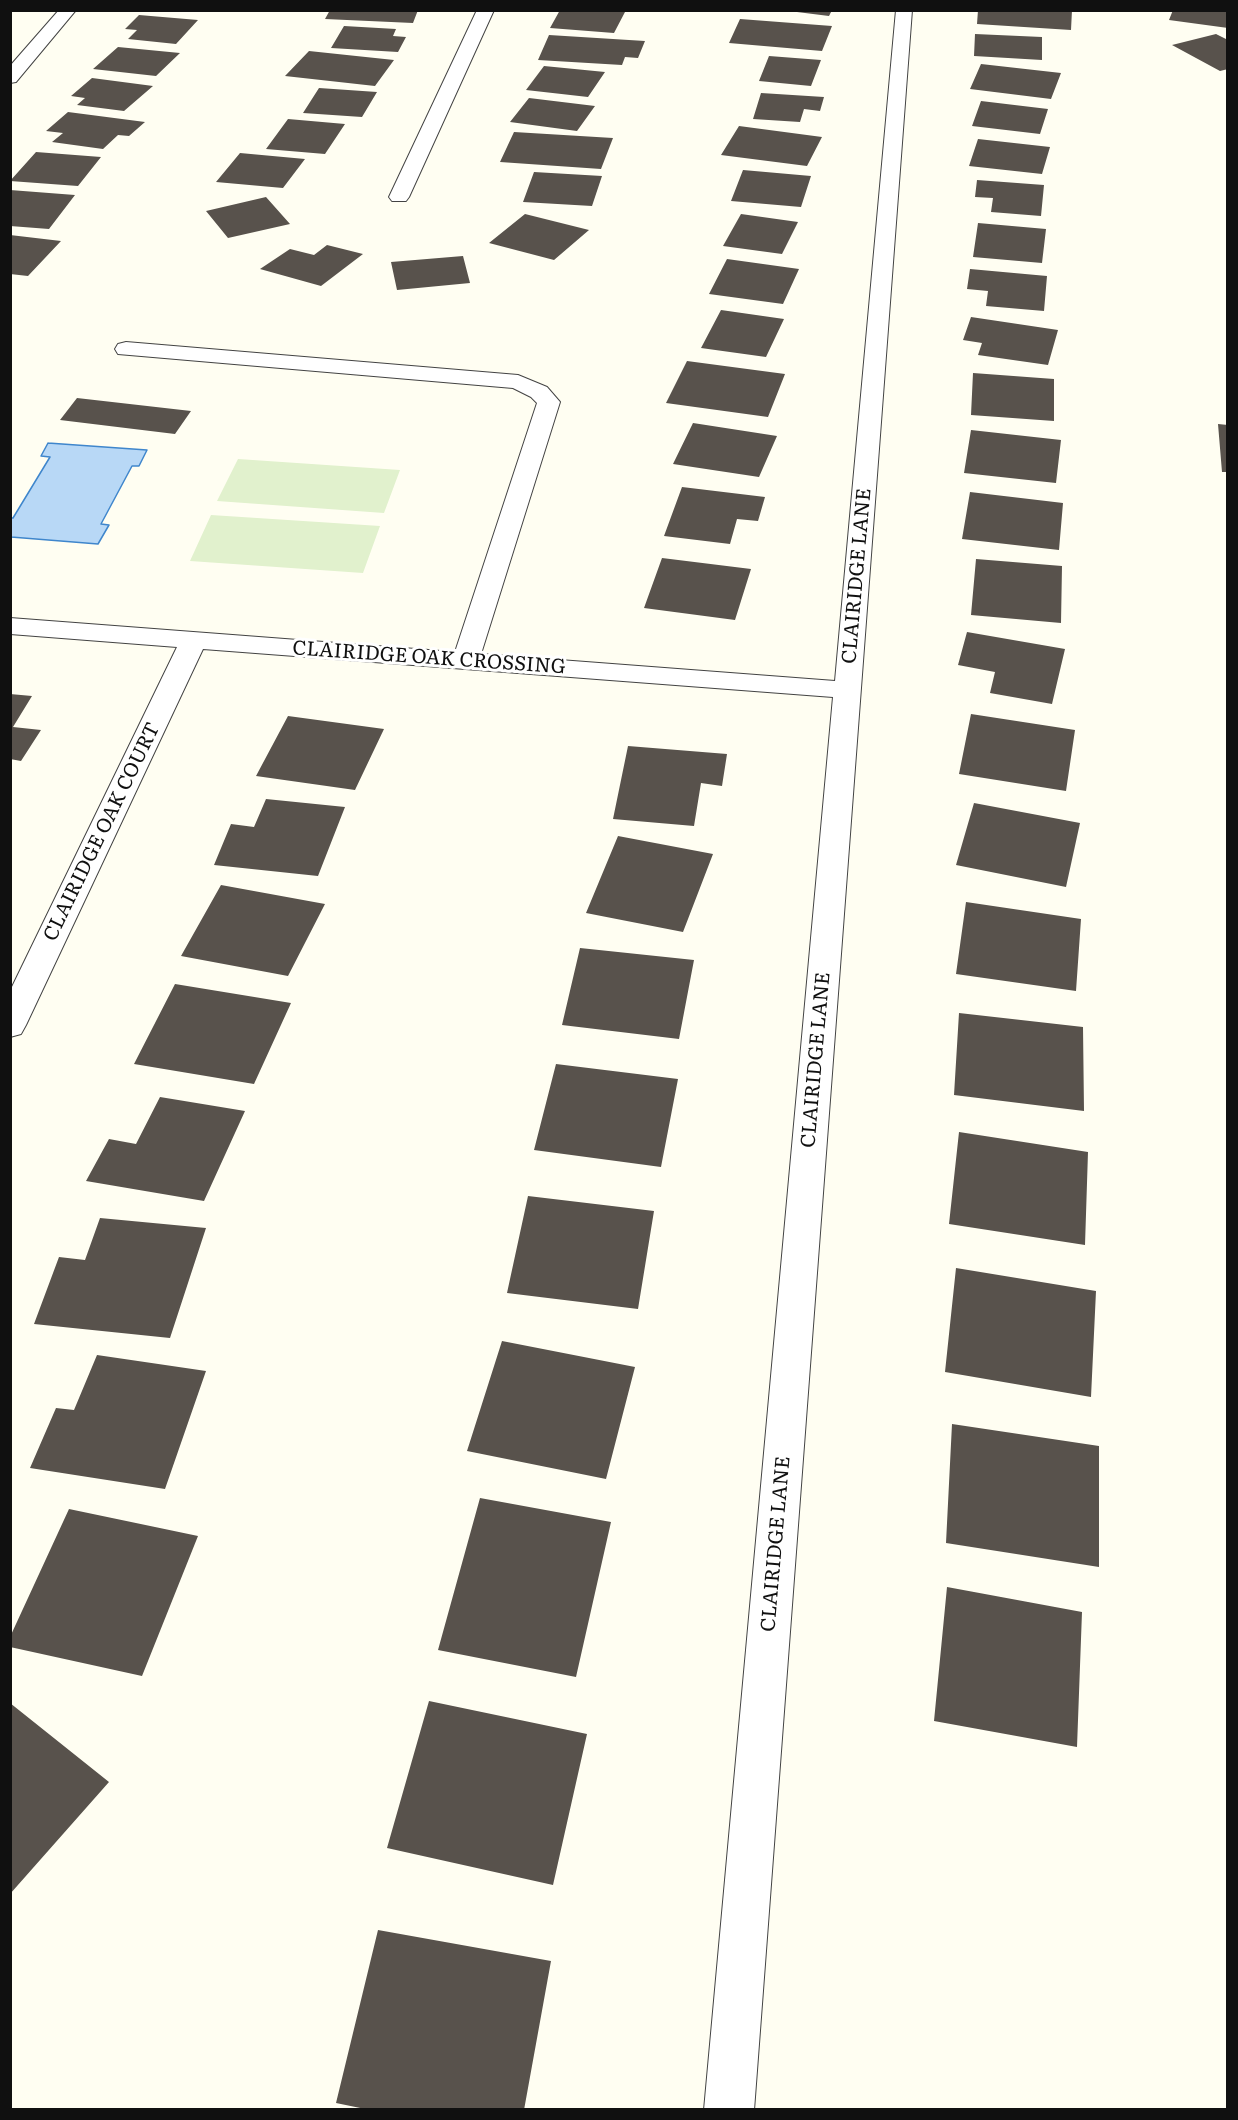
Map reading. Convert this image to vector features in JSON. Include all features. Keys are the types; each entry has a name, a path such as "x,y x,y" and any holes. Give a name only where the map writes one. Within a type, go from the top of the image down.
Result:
{"street":[{"path":"10,78 68,10"},
{"path":"399,197 486,10"},
{"name":"CLAIRIDGE LANE","path":"729,2109 904,10"},
{"path":"126,350 518,382 539,392 549,402 465,661"},
{"name":"CLAIRIDGE OAK CROSSING","path":"10,626 847,690"},
{"name":"CLAIRIDGE OAK COURT","path":"10,1025 194,640"}],"green space":[{"path":"238,459 400,470 384,513 217,501"},
{"path":"211,515 380,526 363,573 190,561"}],"water":[{"path":"48,443 147,450 139,466 132,466 101,524 109,525 98,544 11,537 11,518 50,457 41,456"}],"building":[{"path":"330,10 418,10 413,23 325,19"},
{"path":"560,10 625,12 614,33 550,28"},
{"path":"781,10 832,10 829,16"},
{"path":"978,10 1072,10 1071,30 977,24"},
{"path":"1173,10 1228,10 1228,28 1169,20"},
{"path":"139,15 198,20 176,44 128,39 137,30 125,29"},
{"path":"740,19 832,26 822,51 729,43"},
{"path":"344,26 396,29 393,36 406,37 398,52 331,48"},
{"path":"975,34 1042,37 1042,60 974,56"},
{"path":"1216,34 1228,40 1228,69 1220,71 1172,45"},
{"path":"549,35 645,41 638,58 625,57 622,65 538,60"},
{"path":"118,47 180,53 156,76 93,69"},
{"path":"309,51 394,60 375,86 285,76"},
{"path":"769,56 821,60 811,86 759,81"},
{"path":"981,64 1061,73 1051,99 970,89"},
{"path":"544,66 605,72 588,97 526,90"},
{"path":"92,78 153,86 124,111 77,105 85,98 71,96"},
{"path":"319,88 377,92 362,117 303,113"},
{"path":"761,93 824,97 820,111 804,109 800,122 753,119"},
{"path":"529,98 595,106 577,131 510,122"},
{"path":"981,101 1048,109 1040,134 972,126"},
{"path":"68,112 145,122 129,136 118,135 103,149 52,142 63,133 46,131"},
{"path":"288,119 345,124 325,154 266,149"},
{"path":"739,126 822,137 807,166 721,155"},
{"path":"514,132 613,138 601,169 500,162"},
{"path":"978,139 1050,147 1042,174 969,166"},
{"path":"36,152 101,157 78,186 10,181"},
{"path":"240,153 305,159 283,188 216,182"},
{"path":"743,170 811,176 801,207 731,201"},
{"path":"534,172 602,176 592,206 523,202"},
{"path":"977,180 1044,185 1041,216 991,212 993,198 975,197"},
{"path":"10,190 75,195 49,229 10,226"},
{"path":"266,197 290,224 228,238 206,211"},
{"path":"525,214 589,230 554,260 489,243"},
{"path":"741,214 798,222 782,254 723,246"},
{"path":"978,223 1046,229 1042,263 973,257"},
{"path":"10,235 61,241 28,276 10,274"},
{"path":"327,245 363,254 321,286 260,269 290,249 314,255"},
{"path":"463,256 470,283 397,290 391,262"},
{"path":"727,259 799,269 783,304 709,294"},
{"path":"970,269 1047,276 1044,311 986,306 988,291 967,289"},
{"path":"721,310 784,319 766,357 701,348"},
{"path":"971,317 1058,330 1048,365 978,355 982,343 963,340"},
{"path":"687,361 785,374 768,417 666,403"},
{"path":"973,373 1054,379 1054,421 971,415"},
{"path":"77,398 191,411 175,434 60,420"},
{"path":"693,423 777,436 759,477 673,464"},
{"path":"1218,424 1228,425 1228,472 1222,472"},
{"path":"971,430 1061,440 1056,483 964,473"},
{"path":"682,487 765,497 758,521 737,519 730,544 664,536"},
{"path":"970,492 1063,503 1059,550 962,539"},
{"path":"662,558 751,569 735,620 644,608"},
{"path":"976,559 1062,566 1061,623 971,615"},
{"path":"967,632 1065,649 1052,704 990,693 995,672 958,665"},
{"path":"10,694 32,696 13,727 41,730 21,761 10,759"},
{"path":"971,714 1075,730 1066,791 959,774"},
{"path":"288,716 384,729 355,790 256,776"},
{"path":"628,746 727,754 722,786 701,783 694,826 613,819"},
{"path":"266,799 345,807 318,876 214,865 231,824 254,827"},
{"path":"974,803 1080,823 1066,887 956,865"},
{"path":"618,836 713,854 683,932 586,913"},
{"path":"221,885 325,904 288,976 181,956"},
{"path":"966,902 1081,919 1076,991 956,974"},
{"path":"580,948 694,960 679,1039 562,1025"},
{"path":"175,984 291,1003 254,1084 134,1064"},
{"path":"959,1013 1083,1027 1084,1111 954,1095"},
{"path":"556,1064 678,1079 661,1167 534,1150"},
{"path":"160,1097 245,1111 204,1201 86,1181 109,1139 136,1144"},
{"path":"959,1132 1088,1152 1085,1245 949,1224"},
{"path":"528,1196 654,1211 638,1309 507,1293"},
{"path":"100,1218 206,1228 170,1338 34,1324 59,1257 85,1260"},
{"path":"956,1268 1096,1291 1091,1397 945,1372"},
{"path":"502,1341 635,1367 606,1479 467,1451"},
{"path":"97,1355 206,1371 165,1489 30,1468 56,1408 74,1410"},
{"path":"952,1424 1099,1446 1099,1567 946,1543"},
{"path":"480,1498 611,1522 576,1677 438,1650"},
{"path":"69,1509 198,1536 142,1676 10,1647 10,1637"},
{"path":"947,1587 1082,1612 1077,1747 934,1721"},
{"path":"429,1701 587,1734 553,1885 387,1848"},
{"path":"10,1703 109,1782 10,1894"},
{"path":"378,1930 551,1961 524,2110 370,2110 336,2103"}]}
